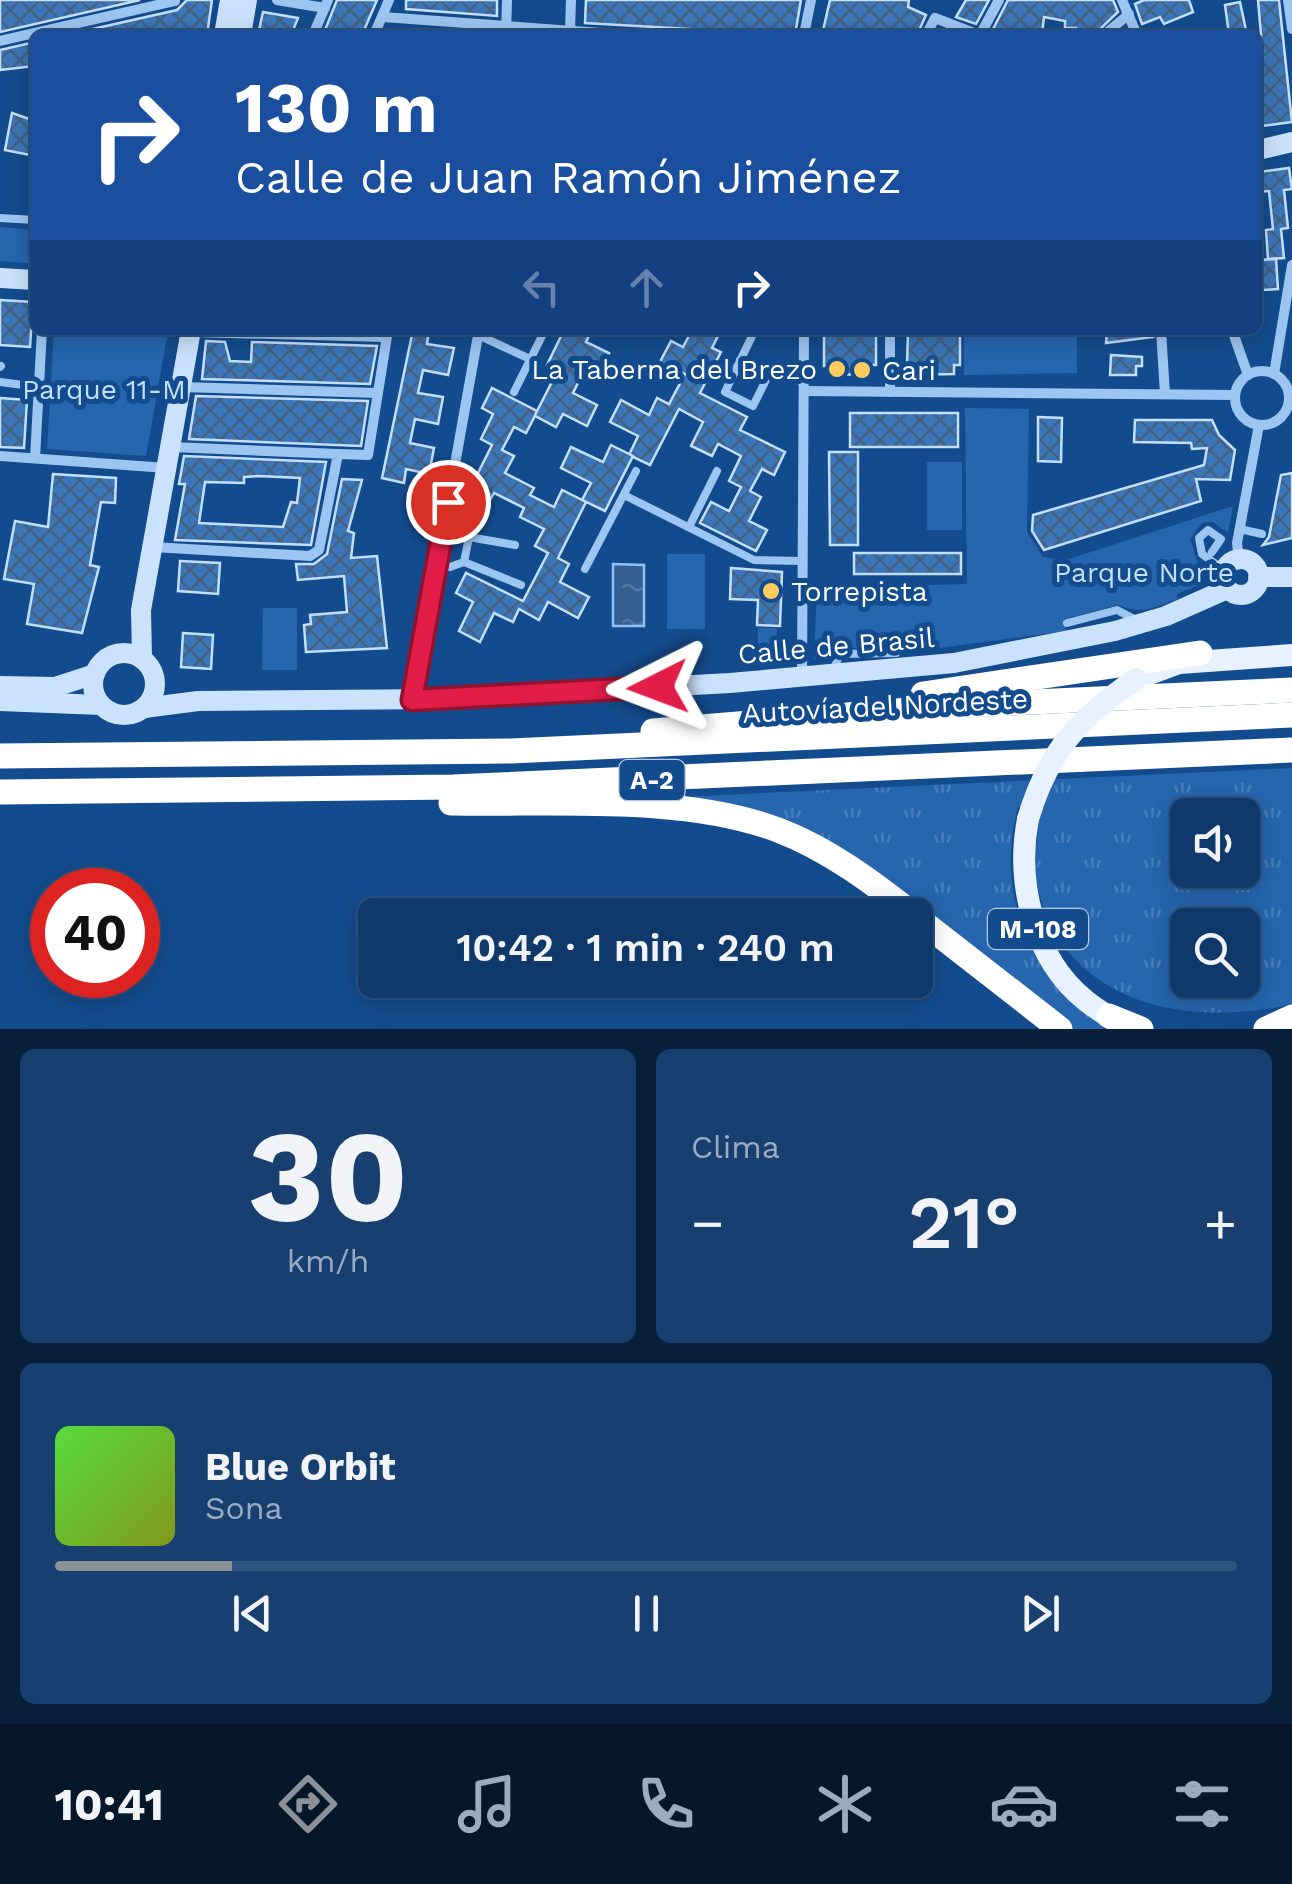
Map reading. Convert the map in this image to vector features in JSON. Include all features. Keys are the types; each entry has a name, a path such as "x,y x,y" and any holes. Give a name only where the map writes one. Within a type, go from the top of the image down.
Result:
{"highway":[{"path":"704,727 1189,658"},
{"path":"412,751 969,705 1292,690"},
{"name":"Autovía del Nordeste","path":"0,756 704,745 1292,715"},
{"name":"A-2","path":"6,792 453,787 1292,750"},
{"path":"6,792 156,805 445,803 670,808 777,829 823,851 889,898"},
{"path":"933,931 1060,1029"},
{"path":"1266,1029 1292,1017"},
{"path":"1118,1022 1142,1029"}],"main road":[{"name":"M-108","path":"1118,1022 1082,998 1062,973 1032,915 1023,881 1028,819 1061,744 1092,708 1136,679 1189,658 1292,655"}],"street":[{"path":"225,30 230,0"},
{"path":"242,30 247,0"},
{"path":"277,0 327,4 315,30"},
{"path":"376,30 389,0"},
{"path":"506,29 507,0"},
{"path":"570,30 572,0"},
{"path":"805,30 810,0"},
{"path":"982,30 999,0"},
{"path":"1122,0 1134,30"},
{"path":"1288,0 1292,29"},
{"path":"45,30 175,2"},
{"path":"1110,30 1129,14"},
{"path":"382,17 538,30"},
{"path":"928,30 934,18 966,30"},
{"path":"0,41 30,34"},
{"path":"1262,149 1292,142"},
{"path":"1274,374 1292,268"},
{"path":"0,278 30,280"},
{"path":"35,458 42,335"},
{"path":"190,335 141,610 142,658 156,682 198,701"},
{"path":"0,456 368,455 387,335"},
{"path":"412,700 477,335"},
{"path":"802,678 804,335"},
{"path":"890,335 890,392"},
{"path":"1161,335 1165,394"},
{"path":"1234,335 1248,375"},
{"path":"1235,395 1244,418 1259,424 1275,422 1290,402 1286,385 1274,374 1248,375"},
{"path":"1235,395 1248,375"},
{"path":"804,386 890,392 1235,395"},
{"path":"181,387 378,393"},
{"path":"1226,568 1240,529 1259,424"},
{"path":"153,546 310,556 320,550 338,454"},
{"path":"1226,568 1250,562 1258,577 1292,577"},
{"name":"Calle de Brasil","path":"1226,568 1247,594 1258,577"},
{"name":"Calle de Brasil","path":"144,708 198,701 412,700 802,678 954,663 1049,646 1142,623 1221,594 1226,568"},
{"path":"120,654 141,610"},
{"path":"1189,658 1292,646"},
{"path":"101,705 93,685 104,660 120,654 142,658"},
{"path":"0,686 55,688 95,674"},
{"path":"0,701 101,705 127,715 144,708 156,682"}],"lane":[{"path":"0,218 30,220"},
{"path":"484,335 530,360"},
{"path":"514,392 542,335"},
{"path":"753,335 725,392 753,406 768,376"},
{"path":"740,360 768,376 804,386"},
{"path":"0,382 40,387"},
{"path":"585,569 636,471"},
{"path":"689,527 716,471"},
{"path":"624,495 754,560 802,562"},
{"path":"1240,529 1262,534"},
{"path":"464,562 469,537 514,545"},
{"path":"436,565 450,567 464,562 522,584"},
{"path":"1066,623 1118,610 1142,623"},
{"path":"833,675 833,662 840,654 896,653"}],"green space":[{"path":"0,227 30,230 30,264 0,261"},
{"name":"Parque 11-M","path":"54,335 167,335 146,456 47,449"},
{"path":"964,335 1077,335 1077,373 964,375"},
{"name":"Parque Norte","path":"965,408 1029,409 1027,532 1043,557 1066,560 1233,506 1228,533 1213,522 1202,523 1190,539 1198,563 1213,579 1177,594 1178,599 1154,607 1135,610 1118,605 1064,619 1066,631 902,653 902,649 841,648 830,659 814,659 817,588 967,584"},
{"path":"927,462 962,462 962,530 927,530"},
{"path":"667,554 705,554 705,629 667,629"},
{"path":"263,608 297,608 297,670 262,670"},
{"path":"758,628 777,628 776,662 758,662"},
{"path":"1292,768 1292,1004 1212,1013 1172,1009 1136,999 1103,982 1075,959 1053,928 1038,889 1035,860 1040,813 1018,807 1011,874 1016,903 1040,957 1058,982 1105,1029 1073,1029 933,921 933,898 902,898 853,860 656,798"}],"water":[{"path":"613,564 644,565 644,626 613,626"}],"building":[{"path":"0,0 140,0 0,32"},
{"path":"187,0 212,0 208,30 88,30 177,10"},
{"path":"337,0 377,0 364,30 325,30"},
{"path":"406,0 497,0 497,16 406,9"},
{"path":"586,0 801,0 796,30 585,23"},
{"path":"830,0 909,0 908,7 926,15 919,30 823,30"},
{"path":"966,0 989,0 976,24 956,17"},
{"path":"1008,0 1113,0 1118,12 1099,30 1065,28 1065,21 1044,17 1043,30 993,30"},
{"path":"1144,0 1189,0 1193,12 1164,24 1160,17 1142,24 1135,4"},
{"path":"1258,0 1279,0 1292,122 1262,126"},
{"path":"1240,2 1246,30 1228,30 1225,5"},
{"path":"263,12 298,18 293,30 259,30"},
{"path":"30,43 30,67 0,70 0,50"},
{"path":"12,113 30,119 30,155 5,150"},
{"path":"1289,168 1292,189 1284,190 1288,228 1281,229 1284,258 1268,259 1266,230 1273,229 1269,191 1262,192 1262,171"},
{"path":"1276,259 1278,289 1263,290 1262,260"},
{"path":"0,300 30,302 30,347 0,345"},
{"path":"412,335 428,335 427,344 454,348 448,375 423,370 418,393 443,397 438,424 415,419 410,443 434,448 429,474 406,469 404,483 382,478"},
{"path":"562,335 590,335 586,342 609,353 599,374 586,367 573,393 597,405 587,426 563,414 556,427 535,416 526,433 514,427 502,450 514,456 505,473 534,488 530,495 554,507 562,490 586,502 558,558 569,564 560,582 589,597 578,618 548,602 539,620 519,609 513,622 494,613 480,642 459,631 473,602 456,593 466,573 523,601 548,553 535,546 544,529 520,517 524,508 494,493 484,511 464,501 492,445 481,439 493,414 482,408 492,388 537,411 535,415 558,370 547,365"},
{"path":"689,335 718,335 712,348 721,352 700,393 747,417 740,430 785,452 774,475 762,469 750,491 761,497 749,521 767,530 756,551 700,523 711,502 729,511 741,487 729,481 741,456 718,444 712,456 691,446 703,422 679,409 650,465 629,455 638,436 610,422 621,400 649,415 657,398 669,404 685,374 660,362 671,341 683,347"},
{"path":"824,335 876,335 876,365 870,365 870,374 829,375 829,366 824,366"},
{"path":"908,335 960,335 960,365 954,365 954,374 914,375 914,365 907,365"},
{"path":"1107,335 1153,335 1153,337 1106,343"},
{"path":"206,341 225,342 230,361 251,362 252,342 377,346 370,384 202,379"},
{"path":"1111,355 1142,357 1142,366 1136,366 1136,375 1110,375"},
{"path":"196,396 368,401 361,446 189,439"},
{"path":"0,398 27,400 24,448 0,447"},
{"path":"850,413 958,413 958,447 850,447"},
{"path":"1038,417 1062,418 1061,462 1038,461"},
{"path":"1135,420 1212,420 1219,435 1235,450 1230,480 1196,479 1201,501 1044,550 1032,531 1033,515 1204,465 1207,448 1192,449 1191,443 1134,442"},
{"path":"611,445 633,456 605,511 582,500 591,483 561,468 571,447 603,462"},
{"path":"829,452 858,452 858,545 830,545"},
{"path":"184,456 326,462 311,545 175,540 185,484 179,484","holes":["258,476 300,478 297,503 291,502 283,527 199,523 205,482 244,483 244,477"]},
{"path":"1292,473 1292,538 1263,545 1269,537 1281,475"},
{"path":"53,474 116,478 115,503 101,502 90,565 99,567 82,633 27,624 34,584 4,579 15,521 48,527"},
{"path":"342,479 362,480 348,531 354,533 351,558 377,556 387,648 306,652 304,625 311,624 310,615 347,612 344,576 298,580 296,564 314,564 327,554"},
{"path":"854,553 961,553 961,574 854,574"},
{"path":"180,561 220,563 218,594 178,591"},
{"path":"731,568 782,572 780,626 757,625 758,600 730,599"},
{"path":"183,633 213,635 211,669 181,667"}],"place":[{"name":"La Taberna del Brezo","path":"837,369"},
{"name":"Cari","path":"862,370"},
{"name":"Torrepista","path":"771,591"}],"route":[{"path":"448,502 413,677 412,700 658,687"}]}
